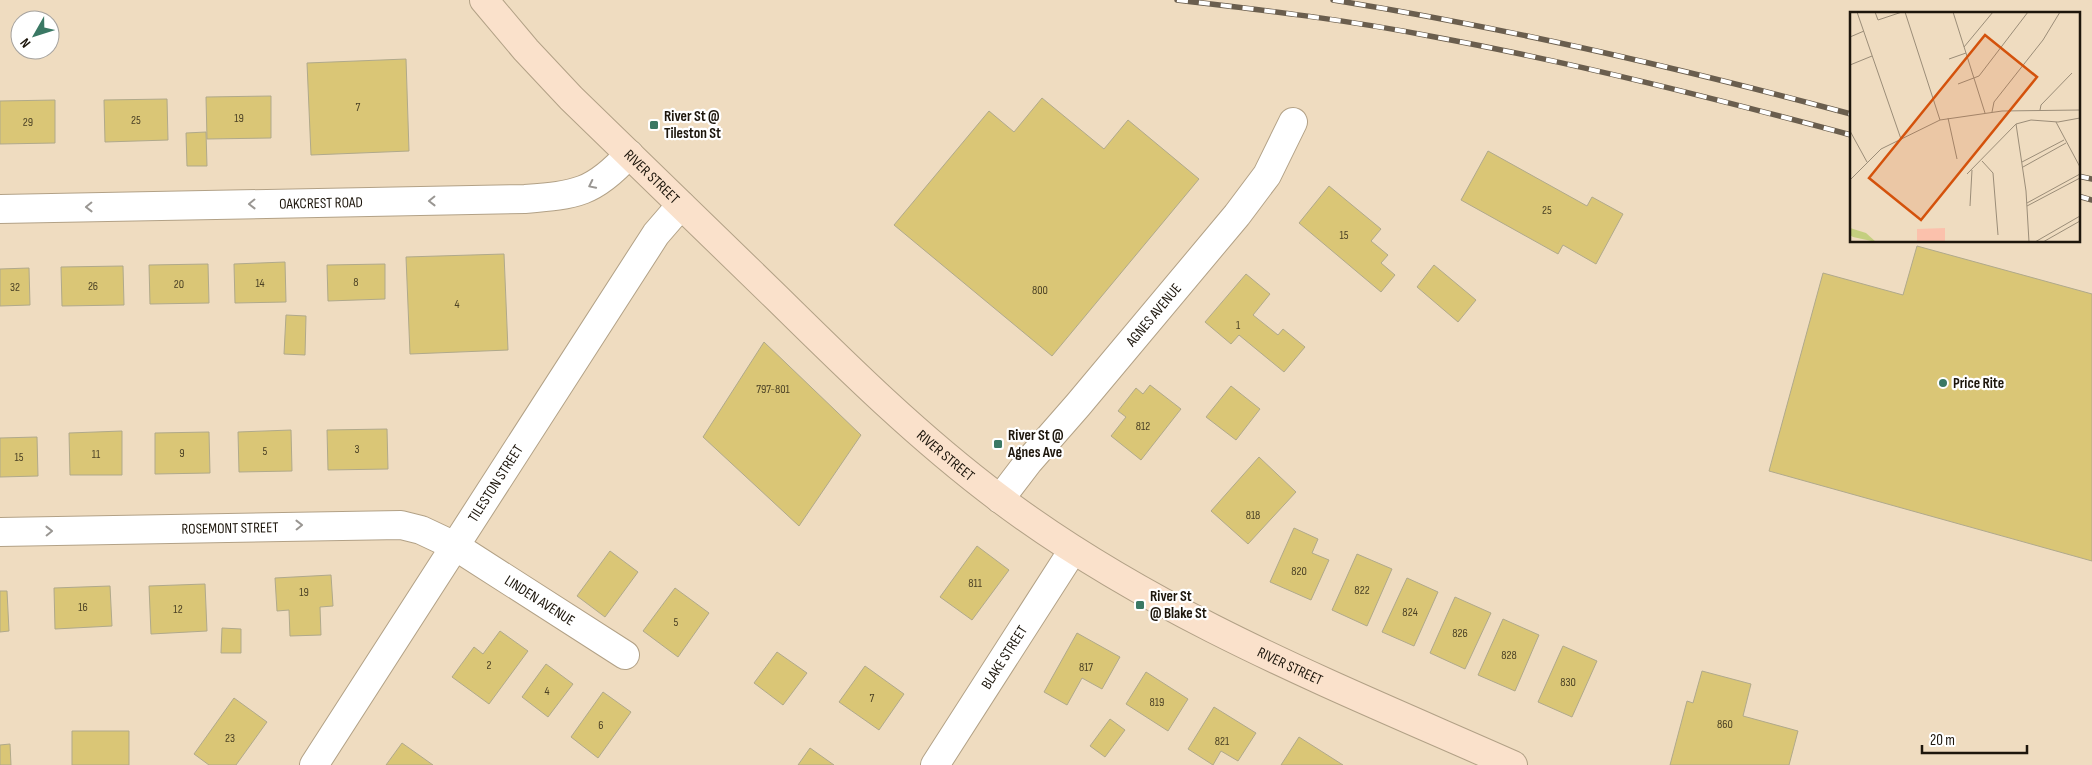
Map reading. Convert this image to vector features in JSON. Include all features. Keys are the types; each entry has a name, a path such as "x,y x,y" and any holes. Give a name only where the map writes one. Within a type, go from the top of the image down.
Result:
{"main road":[{"name":"RIVER STREET","path":"484,0 548,75 894,411 1000,499 1073,550 1156,598 1272,658 1513,765"}],"street":[{"name":"AGNES AVENUE","path":"1000,499 1029,461 1237,215 1268,175 1292,122"},
{"name":"OAKCREST ROAD","path":"0,209 550,197 590,188 605,179 629,154"},
{"name":"TILESTON STREET","path":"314,765 656,234 681,205"},
{"name":"ROSEMONT STREET","path":"0,532 381,524 401,525 421,530 455,546"},
{"name":"LINDEN AVENUE","path":"455,546 624,655"},
{"name":"BLAKE STREET","path":"935,765 1073,550"}],"building":[{"path":"406,59 409,151 311,155 307,63"},
{"path":"271,96 271,138 207,139 206,97"},
{"path":"1042,98 1104,149 1128,120 1199,179 1052,356 894,225 989,111 1014,132"},
{"path":"167,99 168,140 105,142 104,100"},
{"path":"55,100 55,143 0,144 0,101"},
{"path":"206,132 207,166 187,166 186,133"},
{"path":"1488,151 1587,206 1592,197 1623,214 1596,264 1563,245 1558,254 1461,200"},
{"path":"1329,186 1381,229 1371,241 1388,255 1381,263 1395,275 1381,292 1299,223"},
{"name":"Price Rite","path":"1917,246 2092,294 2092,561 1769,471 1823,273 1903,295"},
{"path":"504,254 508,350 410,354 406,257"},
{"path":"285,262 286,302 235,303 234,264"},
{"path":"208,264 209,303 150,304 149,265"},
{"path":"385,264 385,299 328,301 327,265"},
{"path":"1434,265 1476,300 1458,322 1417,287"},
{"path":"123,266 124,305 62,306 61,267"},
{"path":"29,268 30,305 0,306 0,269"},
{"path":"1246,274 1270,294 1253,315 1278,335 1283,329 1305,347 1284,372 1239,335 1231,344 1205,322"},
{"path":"286,315 306,316 305,355 284,354"},
{"path":"764,342 861,435 799,526 703,437"},
{"path":"1150,385 1181,409 1141,460 1111,436 1126,417 1118,411 1136,388 1143,394"},
{"path":"1231,386 1260,409 1236,440 1206,417"},
{"path":"387,429 388,469 328,470 327,430"},
{"path":"291,430 292,471 239,472 238,432"},
{"path":"122,431 122,475 70,475 69,433"},
{"path":"209,432 210,473 155,474 155,433"},
{"path":"37,437 38,476 0,477 0,438"},
{"path":"1259,457 1296,492 1248,544 1211,511"},
{"path":"1294,528 1318,539 1312,553 1329,560 1311,600 1270,582"},
{"path":"977,546 1009,570 972,620 940,597"},
{"path":"610,551 638,572 605,617 577,596"},
{"path":"1357,554 1392,569 1367,626 1332,610"},
{"path":"331,575 333,606 320,607 321,635 290,636 289,610 277,611 275,578"},
{"path":"1407,578 1438,592 1414,646 1382,632"},
{"path":"205,584 207,631 151,634 149,586"},
{"path":"110,586 112,626 55,629 54,588"},
{"path":"675,588 709,613 678,657 643,631"},
{"path":"0,591 7,591 9,631 0,632"},
{"path":"1455,597 1491,613 1465,669 1430,653"},
{"path":"1503,619 1539,635 1515,691 1478,675"},
{"path":"222,628 241,629 241,653 221,653"},
{"path":"500,631 528,651 489,704 452,677 474,647 483,654"},
{"path":"1077,633 1120,657 1102,689 1082,678 1067,705 1044,692"},
{"path":"1563,646 1597,661 1572,717 1538,702"},
{"path":"777,652 807,673 783,705 754,683"},
{"path":"546,664 573,684 548,717 522,697"},
{"path":"865,666 904,694 879,730 839,702"},
{"path":"1702,671 1751,684 1743,716 1798,731 1789,765 1670,765 1687,701 1693,703"},
{"path":"1146,672 1188,699 1168,731 1126,704"},
{"path":"603,692 631,712 598,758 571,737"},
{"path":"234,698 267,722 236,765 209,765 194,754"},
{"path":"1214,707 1256,733 1238,761 1221,751 1213,765 1188,749"},
{"path":"1110,719 1125,730 1105,757 1090,746"},
{"path":"72,731 129,731 129,765 72,765"},
{"path":"1299,737 1343,765 1281,765"},
{"path":"402,743 433,765 386,765"},
{"path":"10,744 11,765 0,765 0,745"},
{"path":"810,748 834,765 798,765"}],"railway":[{"path":"1177,0 1338,20 1487,47 1644,82 1850,135"},
{"path":"1333,0 1464,23 1594,50 1850,114"},
{"path":"2080,176 2092,179"},
{"path":"2080,197 2092,200"}],"place":[{"name":"River St @ Tileston St","path":"654,125"},
{"name":"Price Rite","path":"1943,383"},
{"name":"River St @ Agnes Ave","path":"998,444"},
{"name":"River St @ Blake St","path":"1140,605"}]}
